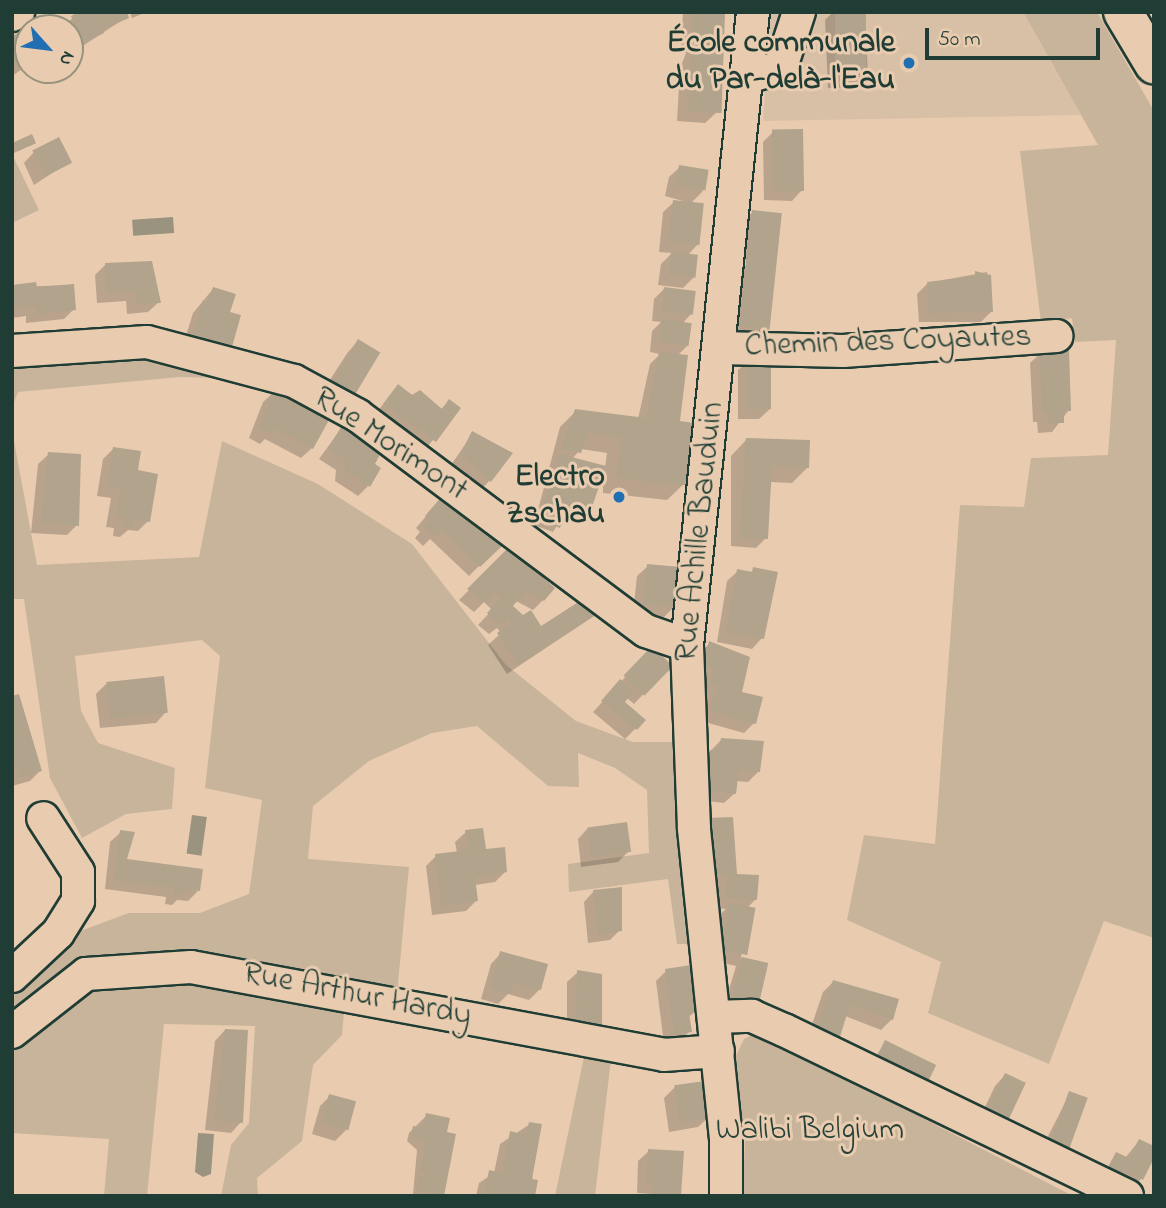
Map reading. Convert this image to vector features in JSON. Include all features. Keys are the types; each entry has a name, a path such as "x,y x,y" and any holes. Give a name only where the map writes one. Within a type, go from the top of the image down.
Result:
{"highway":[{"path":"1122,12 1154,64"}],"street":[{"name":"Rue Achille Bauduin","path":"726,1196 718,1051 694,828 687,645 748,77 752,12"},
{"path":"748,77 781,67 799,12"},
{"name":"Chemin des Coyautes","path":"720,348 843,351 1056,336"},
{"name":"Rue Morimont","path":"12,351 147,342 294,381 356,415 646,632 687,645"},
{"path":"12,976 63,927 80,891 74,864 43,818"},
{"name":"Rue Arthur Hardy","path":"12,1032 86,974 191,967 664,1055 718,1051"},
{"path":"714,1017 752,1016 1127,1196"}],"shaded area":[{"name":"École communale du Par-delà-l'Eau","path":"771,12 1023,12 1081,115 763,121"},
{"path":"173,217 174,233 133,236 132,220"},
{"path":"192,815 207,817 201,856 187,854"},
{"path":"198,1133 214,1134 211,1174 203,1177 195,1172"}],"green space":[{"path":"1023,12 1097,12 1154,111 1154,938 1104,921 1049,1064 928,1013 941,962 847,920 864,835 935,844 960,505 1024,507 1031,458 1108,455 1116,340 1075,342 1072,318 1041,323 1020,151 1098,145"},
{"path":"12,154 39,210 12,223"},
{"path":"100,347 225,365 219,378 180,377 18,392 12,407 12,359"},
{"path":"12,430 37,565 199,557 222,441 318,484 412,544 506,665 576,721 633,742 679,742 698,944 677,944 668,879 569,892 568,864 649,853 647,790 615,768 578,753 579,787 548,786 477,726 432,733 369,761 313,806 308,859 409,867 397,994 85,968 12,1026 12,990 72,934 129,913 200,913 249,894 262,800 205,788 220,656 202,640 75,656 81,711 98,743 175,768 172,809 126,814 82,838 50,778 24,599 12,599"},
{"path":"189,974 345,1000 342,1035 313,1065 302,1141 257,1178 258,1196 221,1196 231,1145 249,1123 255,1026 164,1024 147,1196 104,1196 109,1139 12,1133 12,1039 90,980"},
{"name":"Walibi Belgium","path":"760,1031 1073,1196 743,1196 745,1136 733,1062 744,1039"},
{"path":"584,1057 611,1059 595,1196 555,1196"}],"building":[{"path":"96,12 104,33 84,43 84,14 74,14"},
{"path":"97,12 127,12 129,18 104,29"},
{"path":"692,12 725,13 721,113 689,112"},
{"path":"835,12 866,12 866,79 835,79"},
{"path":"14,36 14,60 12,58"},
{"path":"803,129 804,191 773,192 772,130"},
{"path":"32,134 36,143 18,151 14,142"},
{"path":"59,137 72,163 45,176 32,151"},
{"path":"679,165 709,170 705,190 676,186"},
{"path":"673,200 704,203 699,245 669,242"},
{"path":"752,210 782,213 770,329 740,326"},
{"path":"671,252 698,255 695,278 669,275"},
{"path":"152,261 161,303 137,304 136,292 106,293 105,263"},
{"path":"975,271 991,275 993,312 928,313 927,282 975,276"},
{"path":"36,282 37,287 74,284 76,310 36,314 36,307 15,309 12,285"},
{"path":"213,287 236,294 230,312 241,315 230,354 190,341 203,300 207,302"},
{"path":"664,287 696,291 693,315 661,311"},
{"path":"662,319 692,323 689,346 659,342"},
{"path":"358,339 380,352 352,399 330,385"},
{"path":"1069,350 1071,411 1064,411 1064,423 1048,423 1047,412 1042,413 1040,351"},
{"path":"659,352 688,355 680,421 694,423 690,481 684,485 617,478 621,438 589,432 581,453 561,449 575,409 646,418"},
{"path":"748,357 771,357 771,409 748,409"},
{"path":"398,384 412,395 420,390 442,409 449,399 461,408 436,442 383,404"},
{"path":"273,390 329,420 313,449 275,429 272,434 259,428"},
{"path":"343,424 383,449 375,464 381,468 370,487 345,471 345,460 328,448"},
{"path":"472,431 513,453 491,482 460,455"},
{"path":"746,438 810,440 809,468 772,466 768,539 740,537"},
{"path":"113,447 141,451 138,470 158,474 150,522 134,519 132,528 122,526 124,518 116,517 120,488 107,486"},
{"path":"48,452 81,454 79,526 41,523"},
{"path":"560,454 606,466 590,513 568,505 560,528 538,520"},
{"path":"443,495 502,546 480,567 441,530 435,537 424,527 429,521 425,516"},
{"path":"509,547 555,588 544,601 526,591 513,606 523,615 531,610 541,626 583,599 605,609 518,665 497,633 511,624 508,619 500,625 487,613 501,598 494,592 485,603 467,589"},
{"path":"647,564 681,567 677,607 644,604"},
{"path":"753,567 778,572 764,639 726,632 737,569 752,572"},
{"path":"709,641 750,657 742,692 763,697 756,724 710,711 717,686 710,685 713,668 703,666"},
{"path":"652,646 673,666 644,696 624,675"},
{"path":"164,676 168,713 110,719 106,682"},
{"path":"620,679 634,691 625,702 646,720 637,730 601,701"},
{"path":"19,694 42,771 19,778 12,755 12,696"},
{"path":"721,738 764,741 760,772 739,770 736,794 707,790 710,750 719,750"},
{"path":"733,817 737,874 759,875 757,900 726,898 727,874 711,875 707,818"},
{"path":"627,822 631,852 592,857 587,828"},
{"path":"483,828 486,849 505,847 507,872 475,877 478,901 441,906 435,854 468,850 465,830"},
{"path":"120,830 135,832 127,859 203,869 200,891 185,889 184,895 174,894 175,888 114,880"},
{"path":"622,887 622,931 598,934 593,890"},
{"path":"729,903 756,908 747,955 721,950"},
{"path":"500,951 548,964 541,990 513,983 510,994 490,989"},
{"path":"742,957 768,963 759,1003 733,997"},
{"path":"691,965 697,1012 689,1013 692,1032 674,1034 665,969"},
{"path":"577,970 602,974 602,1032 576,1026"},
{"path":"833,980 899,999 893,1020 850,1005 838,1043 815,1035"},
{"path":"225,1029 248,1030 243,1123 214,1120"},
{"path":"885,1040 936,1065 924,1090 873,1065"},
{"path":"1005,1073 1026,1083 1005,1128 984,1118"},
{"path":"705,1081 710,1118 679,1122 674,1085"},
{"path":"1069,1091 1088,1098 1070,1148 1051,1141"},
{"path":"329,1094 356,1101 348,1130 321,1123"},
{"path":"426,1113 450,1118 447,1132 456,1134 444,1196 416,1190 419,1176 425,1178 426,1173 420,1172 426,1140 411,1137 413,1126 423,1128"},
{"path":"529,1122 542,1124 532,1179 538,1180 535,1196 484,1196 489,1170 502,1173 510,1131 526,1135"},
{"path":"1139,1139 1154,1146 1154,1158 1143,1180 1123,1170 1120,1176 1107,1169 1116,1152 1129,1158"},
{"path":"648,1149 684,1151 681,1196 651,1196 652,1183 646,1183"}],"place":[{"name":"École communale du Par-delà-l'Eau","path":"909,63"},
{"name":"Electro Zschau","path":"619,497"}]}
